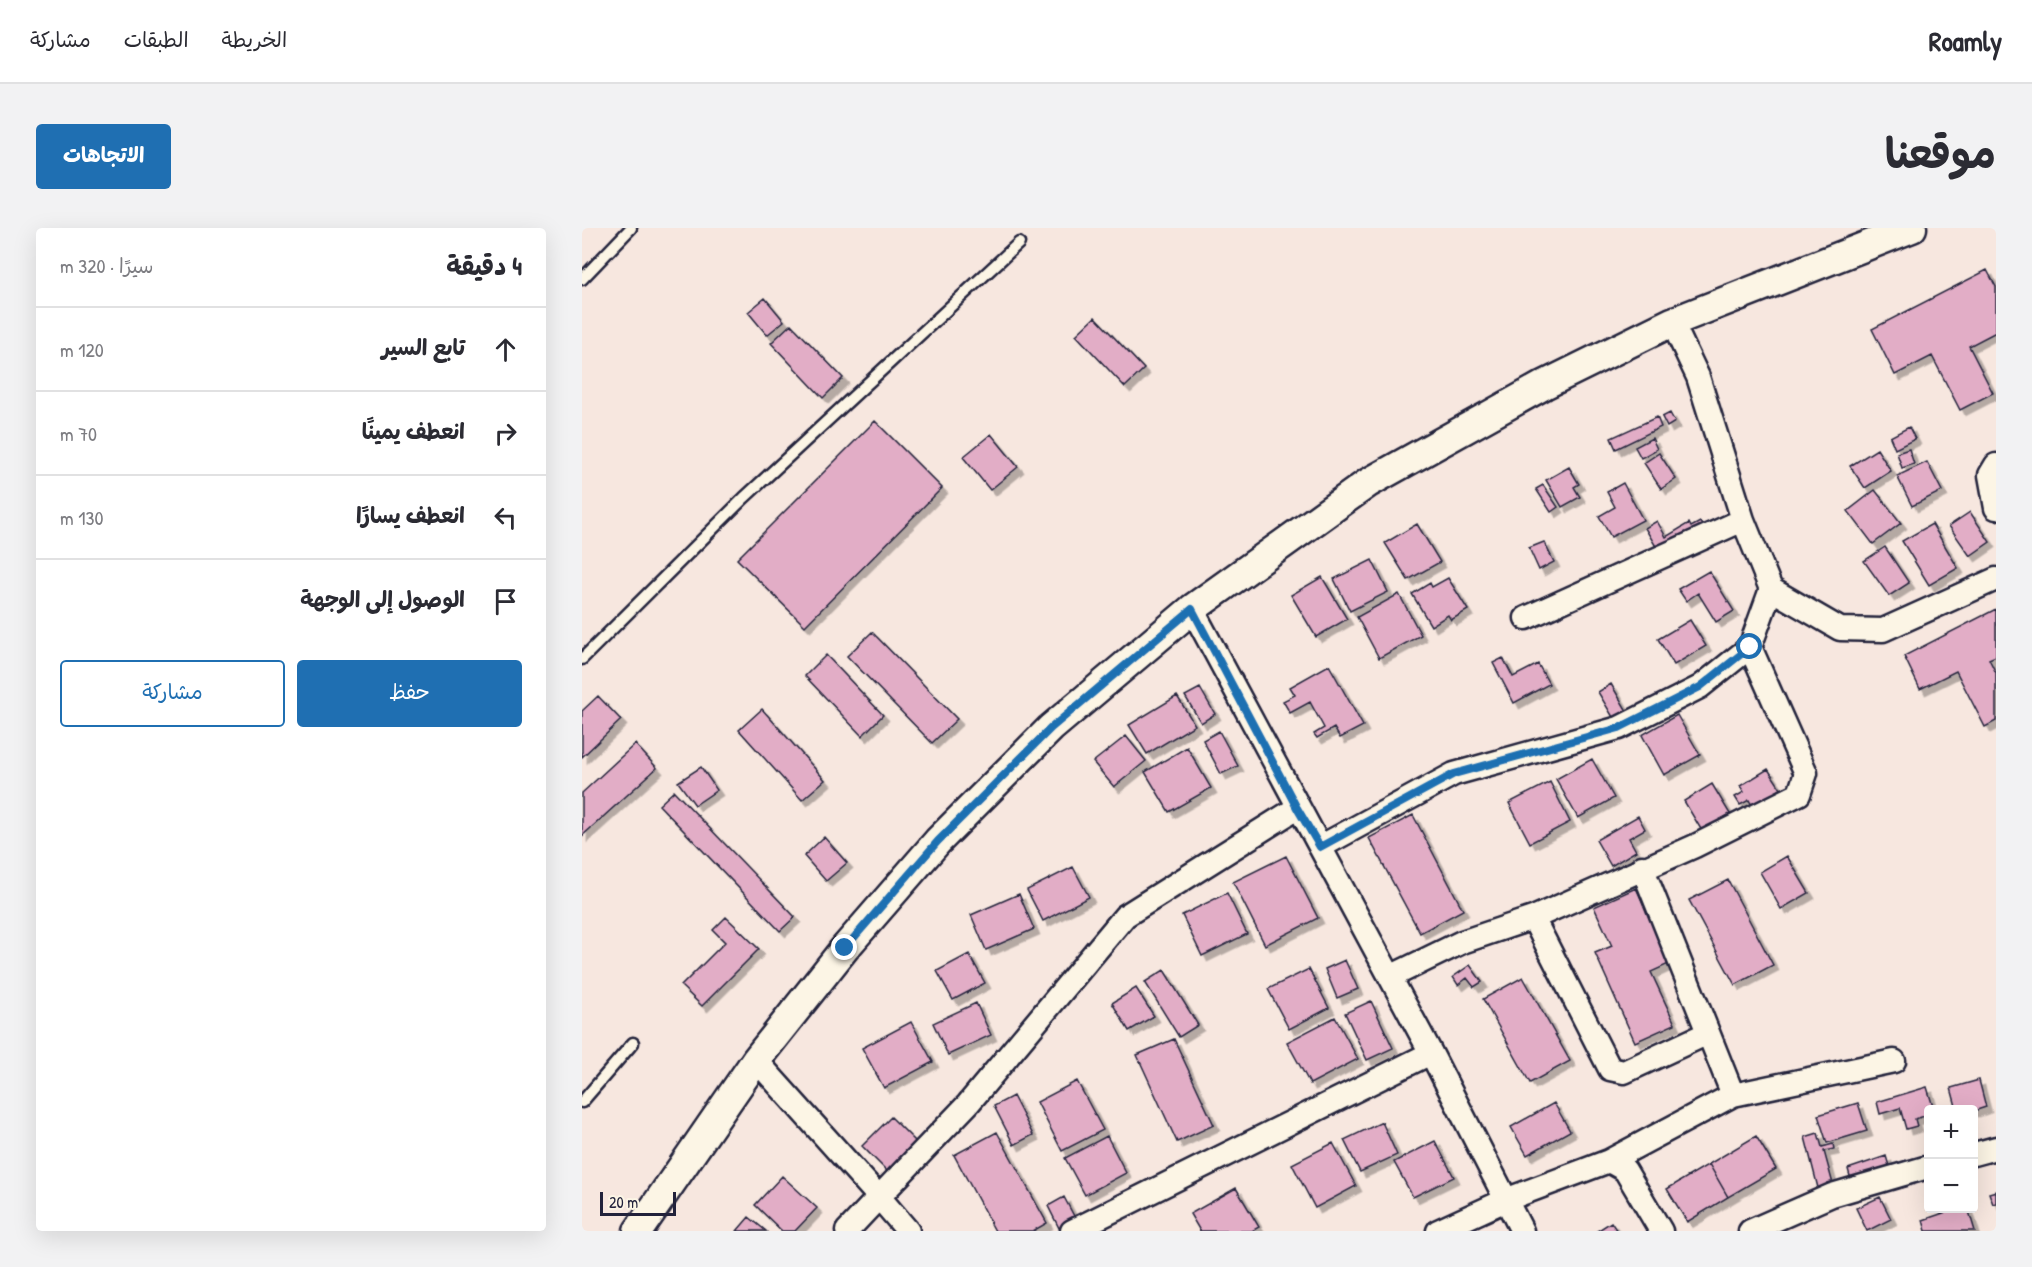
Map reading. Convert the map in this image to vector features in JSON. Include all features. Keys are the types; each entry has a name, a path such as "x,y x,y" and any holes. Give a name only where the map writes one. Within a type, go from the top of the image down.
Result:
{"street":[{"path":"638,1231 756,1060 845,948 938,841 1051,728 1192,609 1368,483 1544,384 1672,322 1912,228"},
{"path":"1672,322 1698,377 1743,520 1771,589 1840,629 1883,630 1996,579"},
{"path":"1996,465 1990,475 1996,508"},
{"path":"1526,618 1743,520"},
{"path":"1320,847 1454,774 1619,728 1700,687 1750,647 1771,589"},
{"path":"1192,609 1297,808 1431,1053 1508,1199 1522,1231"},
{"path":"1390,977 1462,942 1533,918 1642,867 1695,846 1799,794 1806,773 1750,647"},
{"path":"846,1231 968,1104 1125,916 1297,808"},
{"path":"1642,867 1733,1095"},
{"path":"1533,918 1610,1069 1624,1072 1708,1033"},
{"path":"1072,1231 1431,1053"},
{"path":"756,1060 908,1231"},
{"path":"1438,1231 1508,1199 1609,1161 1733,1095 1894,1061"},
{"path":"1978,1153 1996,1148"},
{"path":"1609,1161 1625,1170 1660,1231"},
{"path":"1750,1231 1832,1195 1924,1168"}],"lane":[{"path":"582,279 631,228"},
{"path":"582,659 744,498 1019,243"},
{"path":"582,1102 633,1043"}],"building":[{"path":"1987,270 1996,287 1996,332 1969,346 1993,393 1960,410 1932,356 1895,375 1872,329"},
{"path":"765,298 784,321 767,335 748,312"},
{"path":"1095,317 1144,369 1125,387 1076,335"},
{"path":"791,324 843,378 823,398 771,343"},
{"path":"1670,413 1675,422 1667,427 1662,417"},
{"path":"1657,417 1661,427 1616,449 1611,438"},
{"path":"875,421 942,488 805,626 737,559"},
{"path":"1909,427 1915,439 1895,449 1890,437"},
{"path":"991,434 1018,467 990,490 963,457"},
{"path":"1652,438 1657,449 1641,458 1635,447"},
{"path":"1877,449 1891,471 1865,488 1850,466"},
{"path":"1909,449 1914,464 1902,468 1897,453"},
{"path":"1659,453 1676,479 1661,489 1644,463"},
{"path":"1927,462 1942,491 1912,506 1897,476"},
{"path":"1569,467 1579,484 1574,487 1580,497 1562,507 1546,480"},
{"path":"1623,483 1643,520 1611,537 1599,516 1615,507 1607,492"},
{"path":"1543,485 1558,507 1551,512 1536,489"},
{"path":"1875,490 1901,523 1873,544 1848,511"},
{"path":"1970,512 1990,542 1970,556 1949,526"},
{"path":"1657,521 1666,537 1689,523 1691,527 1700,522 1705,530 1661,555 1645,528"},
{"path":"1417,524 1440,562 1408,580 1385,543"},
{"path":"1932,524 1958,568 1929,585 1902,541"},
{"path":"1544,542 1554,562 1539,570 1529,548"},
{"path":"1885,547 1909,583 1889,596 1864,561"},
{"path":"1372,560 1388,592 1350,611 1334,579"},
{"path":"1709,571 1734,611 1716,622 1698,593 1686,601 1678,589"},
{"path":"1322,577 1347,619 1316,637 1291,595"},
{"path":"1448,578 1468,610 1451,620 1448,615 1431,626 1412,594 1430,583 1432,587"},
{"path":"1399,594 1421,635 1379,658 1357,617"},
{"path":"1996,609 1996,656 1989,659 1996,673 1996,721 1985,727 1956,671 1920,689 1904,656"},
{"path":"1690,620 1706,646 1674,665 1658,639"},
{"path":"872,632 957,719 932,743 847,656"},
{"path":"826,655 883,715 862,736 805,676"},
{"path":"1503,658 1513,677 1538,664 1549,684 1514,703 1493,663"},
{"path":"1329,665 1363,726 1340,738 1334,728 1317,738 1314,734 1324,728 1310,702 1290,713 1283,701 1295,695 1290,687"},
{"path":"1611,684 1630,716 1617,724 1598,692"},
{"path":"1200,688 1215,714 1201,723 1185,696"},
{"path":"598,696 621,720 582,757 582,711"},
{"path":"1177,696 1195,725 1147,754 1129,725"},
{"path":"762,709 825,780 802,800 739,730"},
{"path":"1677,715 1700,755 1664,775 1642,735"},
{"path":"1219,731 1238,766 1221,774 1203,740"},
{"path":"1126,736 1146,761 1114,787 1093,762"},
{"path":"635,744 657,768 582,836 582,793"},
{"path":"1187,747 1211,788 1169,812 1145,772"},
{"path":"1592,759 1614,798 1578,818 1556,779"},
{"path":"701,767 717,790 695,805 678,782"},
{"path":"1768,769 1781,789 1753,807 1749,800 1740,805 1735,797 1744,792 1740,786"},
{"path":"1550,782 1570,822 1530,843 1509,803"},
{"path":"1712,784 1730,814 1702,831 1684,801"},
{"path":"674,791 795,917 780,931 659,805"},
{"path":"1413,815 1463,910 1420,933 1369,838"},
{"path":"1638,816 1645,829 1629,838 1636,851 1611,866 1596,840"},
{"path":"824,837 847,863 826,881 804,856"},
{"path":"1286,856 1318,918 1265,945 1233,882"},
{"path":"1787,856 1809,893 1781,909 1760,872"},
{"path":"1073,867 1089,897 1043,921 1027,890"},
{"path":"1728,880 1773,965 1735,985 1689,900"},
{"path":"1636,888 1671,963 1651,972 1675,1024 1635,1042 1595,953 1612,946 1594,907"},
{"path":"1227,893 1247,934 1202,956 1182,915"},
{"path":"1019,894 1034,929 986,950 971,915"},
{"path":"726,917 759,949 702,1006 681,986 725,942 713,930"},
{"path":"969,954 985,983 953,1000 937,971"},
{"path":"1345,960 1358,989 1337,998 1325,969"},
{"path":"1470,965 1482,982 1474,987 1467,978 1458,985 1453,977"},
{"path":"1309,969 1329,1008 1289,1029 1268,989"},
{"path":"1164,970 1198,1025 1179,1037 1145,982"},
{"path":"1523,977 1570,1061 1530,1083 1483,999"},
{"path":"1136,988 1154,1016 1129,1031 1112,1003"},
{"path":"1371,1001 1393,1048 1367,1060 1345,1013"},
{"path":"976,1003 991,1035 948,1055 933,1023"},
{"path":"1335,1017 1358,1059 1310,1084 1287,1042"},
{"path":"911,1022 933,1062 884,1088 862,1048"},
{"path":"1174,1039 1214,1125 1177,1142 1137,1055"},
{"path":"1979,1080 1986,1107 1978,1110 1978,1105 1956,1105 1951,1088"},
{"path":"1077,1081 1103,1130 1062,1151 1037,1102"},
{"path":"1927,1087 1932,1105 1924,1105 1924,1116 1915,1119 1917,1126 1906,1129 1900,1108 1880,1114 1877,1102"},
{"path":"1013,1096 1033,1135 1014,1145 994,1106"},
{"path":"1554,1103 1570,1131 1527,1155 1511,1127"},
{"path":"1858,1103 1867,1131 1827,1143 1818,1115"},
{"path":"891,1117 918,1144 888,1172 862,1146"},
{"path":"1382,1122 1397,1155 1360,1172 1344,1140"},
{"path":"997,1132 1047,1223 1033,1231 995,1231 954,1155"},
{"path":"1818,1133 1822,1147 1833,1144 1834,1149 1824,1151 1833,1184 1818,1188 1805,1137"},
{"path":"1107,1136 1126,1173 1085,1195 1065,1158"},
{"path":"1756,1136 1776,1169 1728,1197 1709,1164"},
{"path":"1435,1141 1454,1177 1413,1197 1394,1162"},
{"path":"1333,1143 1356,1186 1315,1208 1292,1164"},
{"path":"1886,1156 1889,1166 1851,1180 1848,1169"},
{"path":"1709,1164 1728,1197 1687,1222 1667,1189"},
{"path":"782,1176 817,1208 795,1231 782,1231 755,1205"},
{"path":"1236,1188 1259,1227 1252,1231 1200,1231 1190,1214"},
{"path":"1996,1191 1996,1203 1993,1204 1989,1193"},
{"path":"1064,1197 1076,1220 1059,1228 1048,1206"},
{"path":"1880,1197 1891,1219 1867,1231 1856,1208"},
{"path":"1943,1213 1970,1213 1975,1231 1926,1231 1923,1220"},
{"path":"749,1217 766,1231 737,1231"},
{"path":"1611,1222 1617,1231 1597,1231"}],"route":[{"path":"845,948 938,841 1051,728 1192,609 1320,847 1454,774 1619,728 1700,687 1750,647"}]}
